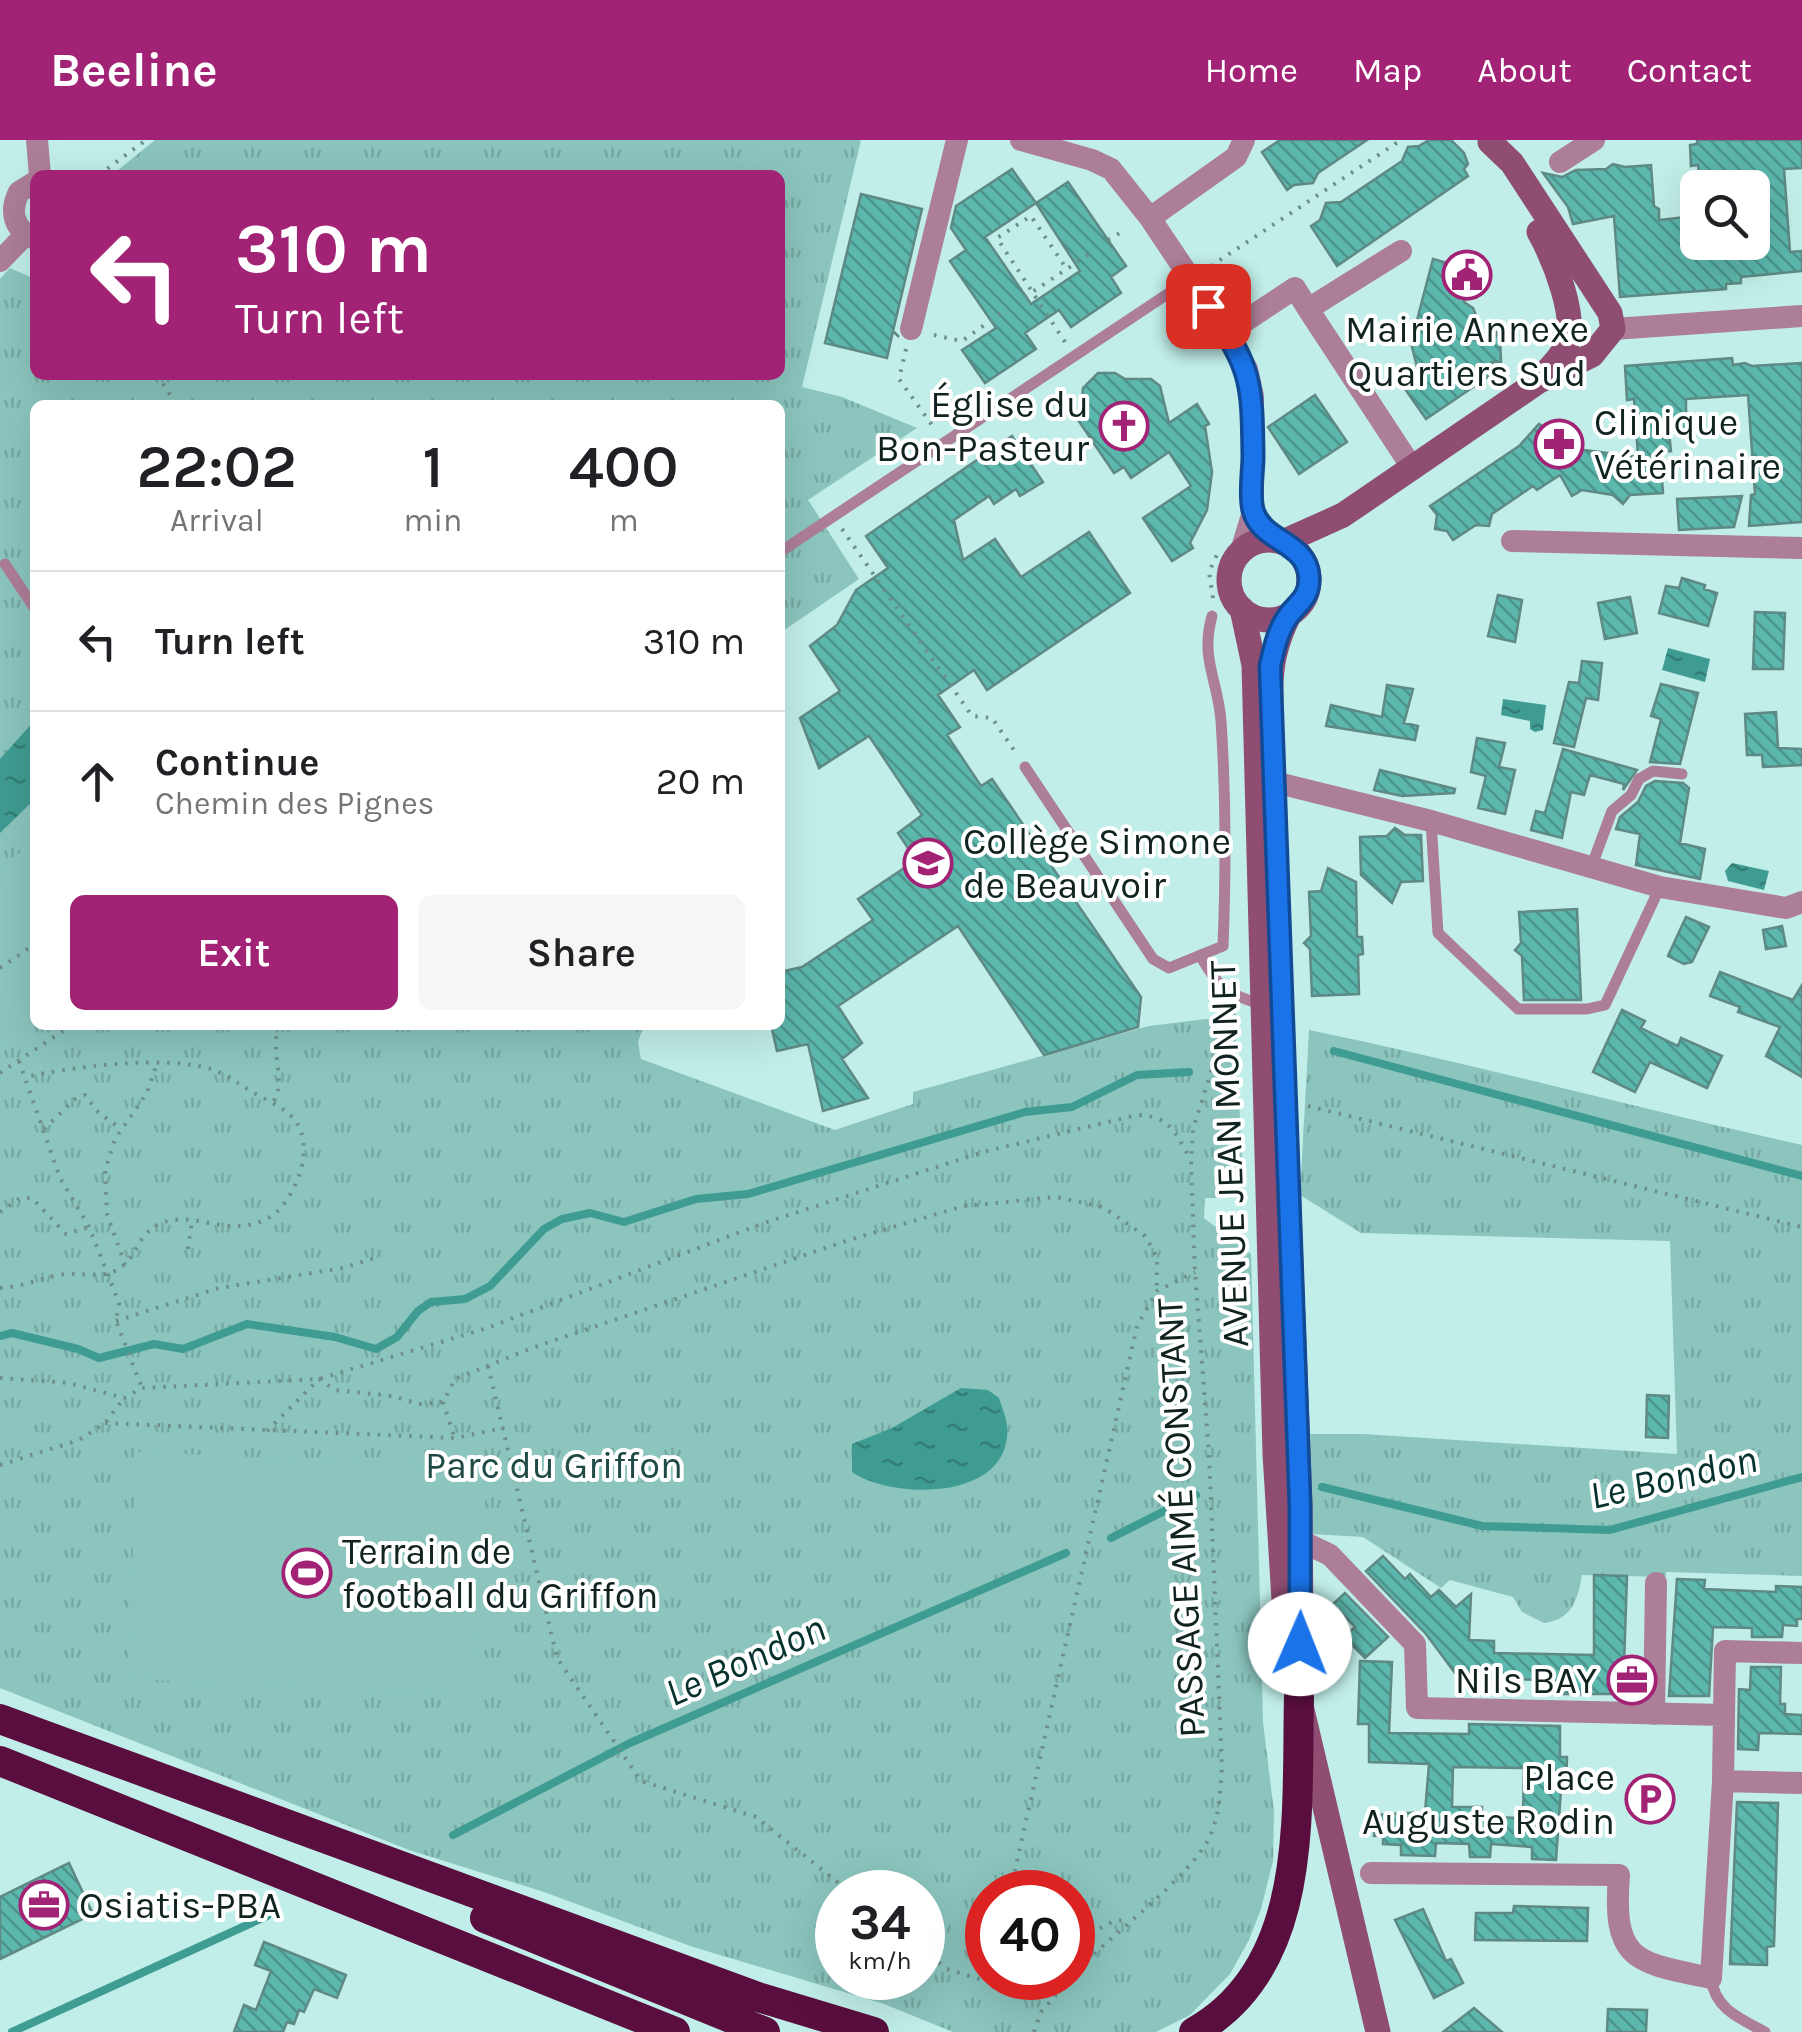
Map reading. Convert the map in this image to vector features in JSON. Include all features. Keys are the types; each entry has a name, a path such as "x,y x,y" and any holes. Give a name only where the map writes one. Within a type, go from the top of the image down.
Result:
{"highway":[{"path":"1194,2032 1226,2009 1250,1982 1285,1906 1293,1856 1299,1697"},
{"path":"0,1719 765,2032"},
{"path":"0,1719 758,1997 874,2032"},
{"path":"0,1760 675,2032"},
{"path":"297,1880 632,2032"}],"street":[{"path":"38,140 40,170"},
{"path":"911,329 957,140"},
{"path":"1020,140 1092,160 1110,169 1150,218 1247,369 1253,396 1253,512 1230,574 1230,587 1242,609 1264,620 1289,615 1307,595 1308,569 1343,515"},
{"path":"1560,162 1594,140"},
{"path":"1489,141 1553,258 1584,300 1613,329"},
{"path":"1489,141 1512,163 1610,313 1613,329"},
{"path":"1150,218 1235,146"},
{"path":"0,260 30,237 17,226 7,202 30,185"},
{"path":"1308,310 1401,251"},
{"path":"1553,258 1568,314 1567,346"},
{"path":"1227,333 1295,288 1413,469"},
{"path":"1539,382 1567,346 1613,329 1802,316"},
{"path":"1241,551 1251,544 1279,541 1343,515 1539,382 1592,354 1613,329"},
{"path":"1253,512 1279,541 1294,548 1308,569"},
{"path":"1512,541 1802,548"},
{"name":"AVENUE JEAN MONNET","path":"1242,609 1254,666 1264,780 1289,1505 1285,1616 1299,1697 1378,2032"},
{"name":"AVENUE JEAN MONNET","path":"1274,1056 1249,1004 1270,666 1289,615"},
{"path":"1264,780 1431,820 1660,888 1794,905"},
{"name":"AVENUE JEAN MONNET","path":"1289,1505 1301,1541 1299,1697"},
{"path":"1301,1541 1330,1555 1415,1644 1417,1708 1724,1715"},
{"path":"1654,1714 1656,1583"},
{"path":"1371,1873 1619,1875 1616,1913 1627,1946 1636,1958 1648,1965 1712,1978 1724,1781 1725,1651 1802,1653"},
{"path":"1724,1781 1802,1783"}],"lane":[{"path":"785,549 1190,279"},
{"path":"5,564 30,602"},
{"path":"1025,767 1153,959 1169,968 1223,946 1224,770 1219,694 1205,640 1212,616"},
{"path":"1592,865 1612,811 1631,795 1639,779 1654,770 1682,774"},
{"path":"1431,820 1438,934 1518,1009 1586,1009 1605,1005 1660,888"},
{"path":"1200,955 1215,982 1249,1004"},
{"path":"1712,1978 1714,1995 1736,2016 1764,2032"}],"path":[{"path":"105,170 146,140"},
{"path":"1190,279 1401,140"},
{"path":"1066,268 1031,216 997,238 1074,354"},
{"path":"1108,240 1122,231"},
{"path":"1025,297 1092,252"},
{"path":"945,444 899,379 911,329 962,341 1008,308"},
{"path":"834,517 972,716 992,718 1025,767"},
{"path":"0,968 30,947"},
{"name":"PASSAGE AIMÉ CONSTANT","path":"1095,1954 1178,1876 1209,1839 1220,1807 1222,1767 1210,1454 1195,1272 1191,1161 1193,1129 1226,1024 1249,1004"},
{"path":"0,1073 64,1030"},
{"path":"274,1101 280,1088 274,1037 278,1030"},
{"path":"19,1060 60,1178 88,1227 119,1303 116,1322 142,1388"},
{"path":"0,1288 22,1287 61,1275 108,1275 125,1264 142,1236 156,1225 175,1219 228,1228 252,1225 274,1216 286,1201 302,1166 304,1148 299,1128 288,1112 211,1069 181,1064 72,1068 24,1078"},
{"path":"125,1264 107,1214 104,1171 115,1139 147,1093 156,1065"},
{"path":"44,1129 75,1099 85,1096 122,1130"},
{"path":"1303,1104 1802,1228"},
{"path":"0,1466 79,1440 105,1423 124,1398 142,1388 319,1379 487,1328 764,1223 984,1152 1136,1115 1156,1116 1175,1131 1191,1161"},
{"path":"455,1438 443,1402 455,1379 532,1348 964,1206 1056,1197 1103,1207 1145,1236 1157,1257 1157,1290 1137,1326 1015,1870"},
{"path":"0,1202 3,1210 20,1198 32,1198 66,1234 88,1227"},
{"path":"188,1248 192,1220"},
{"path":"116,1322 219,1288 343,1268 381,1256"},
{"path":"1157,1290 1195,1272"},
{"path":"488,1366 557,1658 641,1781 756,1818 822,1870"},
{"path":"0,1378 69,1383 124,1398"},
{"path":"319,1379 335,1390 392,1396 419,1404 443,1402"},
{"path":"266,1431 319,1379"},
{"path":"105,1423 455,1438 504,1428"},
{"path":"1095,1931 1114,1921 1130,1920"},
{"name":"PASSAGE AIMÉ CONSTANT","path":"1034,2032 1040,2012 1051,2000"}],"green space":[{"name":"Parc du Griffon","path":"155,140 861,140 802,387 842,397 917,428 808,500 859,579 785,630 785,400 30,400 30,1030 642,1030 638,1042 641,1059 835,1130 913,1104 913,1092 1149,1026 1235,1019 1244,1198 1205,1198 1204,1218 1251,1254 1263,1722 1274,1812 1273,1861 1249,1940 1230,1974 1190,2015 1156,2032 953,2032 871,2000 945,2000 945,1870 815,1870 815,1983 693,1947 544,1892 409,1850 0,1688 0,279 10,268 30,277 30,380 785,380 785,170 118,170"},
{"path":"30,846 30,1027 0,1048 0,887 5,883 0,866"},
{"path":"1309,1030 1802,1145 1802,1576 1666,1572 1666,1577 1582,1575 1572,1607 1561,1618 1544,1623 1522,1612 1513,1597 1450,1580 1441,1588 1363,1537 1312,1534 1310,1434 1677,1454 1670,1241 1361,1233 1300,1195"},
{"name":"Terrain de football du Griffon","path":"136,1452 487,1467 476,1694 129,1679"}],"water":[{"path":"1668,648 1710,659 1705,682 1662,670"},
{"path":"1503,699 1546,705 1543,730 1535,732 1530,729 1530,721 1501,715"},
{"path":"30,726 30,804 0,833 0,759"},
{"path":"1732,863 1769,871 1764,890 1728,881 1725,871"},
{"path":"961,1388 988,1390 999,1398 1005,1417 1007,1437 1000,1458 986,1473 942,1489 917,1490 870,1481 852,1472 852,1444 892,1428"}],"building":[{"path":"1280,140 1367,140 1318,173 1313,183 1294,185 1287,190 1262,152"},
{"path":"1429,140 1451,140 1464,153 1468,176 1337,266 1311,226 1320,220 1326,203 1341,202 1402,161 1408,147"},
{"path":"1697,140 1802,140 1802,168 1784,169 1790,252 1802,251 1802,271 1741,277 1741,283 1726,284 1726,289 1620,297 1614,216 1573,224 1568,207 1543,173 1562,177 1576,170 1606,169 1613,164 1651,165 1659,220 1680,218 1680,260 1770,260 1770,170 1698,170 1698,165 1691,166 1690,145 1697,144"},
{"path":"1012,169 1036,203 1068,182 1126,266 1111,277 1121,293 1071,327 1059,310 1025,333 1036,349 985,383 962,350 996,328 950,261 966,250 951,228 956,206","holes":["1036,203 1080,271 1031,304 985,237"]},
{"path":"861,194 922,209 887,358 825,343"},
{"path":"1433,259 1472,270 1464,302 1473,308 1483,332 1497,332 1500,336 1501,362 1492,362 1494,373 1426,419 1403,386 1419,375 1411,343"},
{"path":"1732,358 1733,365 1802,363 1802,522 1749,526 1751,495 1755,494 1748,395 1686,399 1686,431 1669,432 1671,451 1660,452 1663,493 1630,495 1623,504 1613,495 1582,490 1572,496 1560,475 1537,490 1533,486 1492,514 1489,526 1476,525 1453,540 1447,531 1435,529 1437,515 1430,506 1519,446 1539,424 1584,450 1638,457 1634,399 1627,400 1625,366"},
{"path":"1098,373 1151,379 1160,386 1169,423 1197,404 1209,424 1205,426 1212,472 1207,510 1190,543 1193,548 1172,561 1143,518 1191,486 1169,452 1131,478 1124,467 1114,473 1076,417 1081,413 1083,388"},
{"path":"1315,395 1347,442 1299,474 1268,427"},
{"path":"1012,436 1043,482 1020,496 1016,489 994,504 989,496 954,520 963,560 995,539 1021,577 1089,532 1130,593 987,690 974,670 938,695 960,727 947,735 981,786 992,779 1141,997 1138,1027 1044,1055 958,926 838,1006 862,1043 842,1059 868,1098 823,1111 808,1044 777,1051 772,1030 785,1030 785,971 802,967 873,920 858,899 916,860 898,833 922,815 869,736 819,768 800,718 840,691 810,646 837,625 856,590 888,568 866,536"},
{"path":"1742,496 1734,527 1679,530 1677,499"},
{"path":"1682,578 1717,593 1708,626 1659,613 1666,586 1679,588"},
{"path":"1498,595 1522,600 1515,642 1488,636"},
{"path":"1630,597 1637,633 1605,639 1598,603"},
{"path":"1755,612 1785,613 1783,669 1753,669"},
{"path":"1582,661 1602,663 1598,700 1586,698 1574,747 1554,743 1569,682 1579,683"},
{"path":"1661,684 1698,693 1680,764 1650,762 1661,719 1651,716"},
{"path":"1387,685 1413,689 1404,723 1418,726 1415,740 1326,726 1331,705 1382,717"},
{"path":"1776,712 1778,748 1802,749 1802,765 1763,767 1762,755 1747,755 1745,714"},
{"path":"1477,738 1505,743 1499,767 1515,770 1505,814 1478,808 1486,776 1471,772"},
{"path":"1563,749 1637,770 1623,790 1624,784 1590,775 1584,795 1571,792 1562,838 1531,830 1536,811 1545,813"},
{"path":"1380,770 1455,789 1454,793 1402,796 1374,790"},
{"path":"1655,781 1683,783 1689,788 1680,843 1705,849 1700,879 1636,865 1640,834 1616,829 1620,817"},
{"path":"1395,828 1405,835 1421,835 1423,881 1401,882 1392,903 1361,875 1360,837 1387,836"},
{"path":"1328,868 1356,882 1357,937 1362,937 1363,954 1358,955 1359,994 1312,996 1310,949 1304,943 1311,936 1309,892 1321,891"},
{"path":"1577,909 1581,1000 1524,1000 1522,956 1515,950 1521,943 1519,912"},
{"path":"1686,917 1709,927 1692,962 1684,964 1668,956"},
{"path":"1782,926 1786,946 1766,949 1763,930"},
{"path":"1720,972 1793,1000 1802,985 1802,1077 1766,1056 1780,1027 1738,1012 1740,1007 1710,996"},
{"path":"1622,1010 1645,1021 1641,1028 1678,1046 1681,1038 1722,1056 1707,1088 1650,1062 1635,1092 1593,1072"},
{"path":"1647,1395 1669,1396 1668,1438 1646,1437"},
{"path":"1383,1556 1405,1579 1410,1574 1431,1597 1439,1590 1456,1607 1471,1594 1469,1640 1494,1641 1494,1653 1594,1655 1594,1575 1627,1576 1624,1664 1640,1664 1639,1698 1634,1698 1634,1694 1548,1694 1548,1680 1469,1683 1469,1674 1455,1673 1426,1634 1366,1571"},
{"path":"1677,1579 1705,1580 1704,1589 1776,1592 1776,1586 1802,1587 1802,1619 1797,1619 1797,1626 1783,1625 1782,1637 1752,1637 1752,1628 1713,1627 1709,1696 1669,1696"},
{"path":"1345,1593 1388,1637 1365,1658 1344,1637 1355,1627 1333,1604"},
{"path":"1360,1661 1392,1662 1389,1733 1469,1734 1469,1724 1560,1726 1560,1757 1567,1757 1566,1791 1561,1790 1556,1860 1532,1859 1532,1847 1491,1844 1490,1857 1470,1857 1469,1844 1436,1843 1435,1856 1401,1855 1401,1845 1383,1844 1383,1836 1374,1836 1375,1815 1425,1812 1429,1764 1369,1762 1369,1724 1358,1724","holes":["1453,1767 1524,1768 1523,1818 1482,1817 1482,1807 1452,1807"]},
{"path":"1751,1667 1781,1667 1780,1704 1785,1704 1785,1714 1802,1715 1802,1734 1759,1733 1758,1750 1738,1749 1739,1689 1750,1690"},
{"path":"1737,1802 1778,1803 1774,1946 1767,1947 1767,1965 1730,1964"},
{"name":"Osiatis-PBA","path":"69,1863 93,1914 0,1959 0,1897"},
{"path":"1514,1906 1588,1908 1587,1941 1475,1940 1476,1913 1513,1913"},
{"path":"1423,1909 1446,1961 1451,1959 1463,1983 1434,1998 1395,1920"},
{"path":"264,1942 346,1975 337,1998 314,1989 304,2012 299,2010 294,2024 287,2022 283,2032 234,2032 244,2005 256,2010 271,1971 255,1965"},
{"path":"1474,2008 1502,2032 1443,2032"},
{"path":"1608,2009 1647,2010 1646,2032 1607,2032"}],"waterway":[{"path":"1334,1051 1802,1176"},
{"path":"0,1336 12,1333 99,1358 154,1344 183,1349 247,1324 335,1337 376,1349 397,1337 418,1311 431,1302 465,1299 490,1286 544,1229 562,1219 590,1213 624,1222 696,1199 748,1194 1025,1112 1072,1107 1137,1075 1189,1072"},
{"name":"Le Bondon","path":"1322,1487 1482,1526 1610,1530 1802,1477"},
{"name":"Le Bondon","path":"1111,1538 1196,1495"},
{"name":"Le Bondon","path":"453,1835 630,1743 1066,1553"},
{"name":"Le Bondon","path":"12,2032 267,1916"}],"place":[{"name":"Mairie Annexe Quartiers Sud","path":"1467,275"},
{"name":"Église du Bon-Pasteur","path":"1124,426"},
{"name":"Clinique Vétérinaire","path":"1559,444"},
{"name":"Collège Simone de Beauvoir","path":"928,863"},
{"name":"Terrain de football du Griffon","path":"307,1573"},
{"name":"Nils BAY","path":"1632,1680"},
{"name":"Place Auguste Rodin","path":"1650,1799"},
{"name":"Osiatis-PBA","path":"44,1905"}],"route":[{"path":"1208,306 1247,369 1253,396 1253,512 1276,540 1303,557 1310,582 1307,595 1289,615 1276,642 1270,666 1300,1506 1300,1644"}]}
